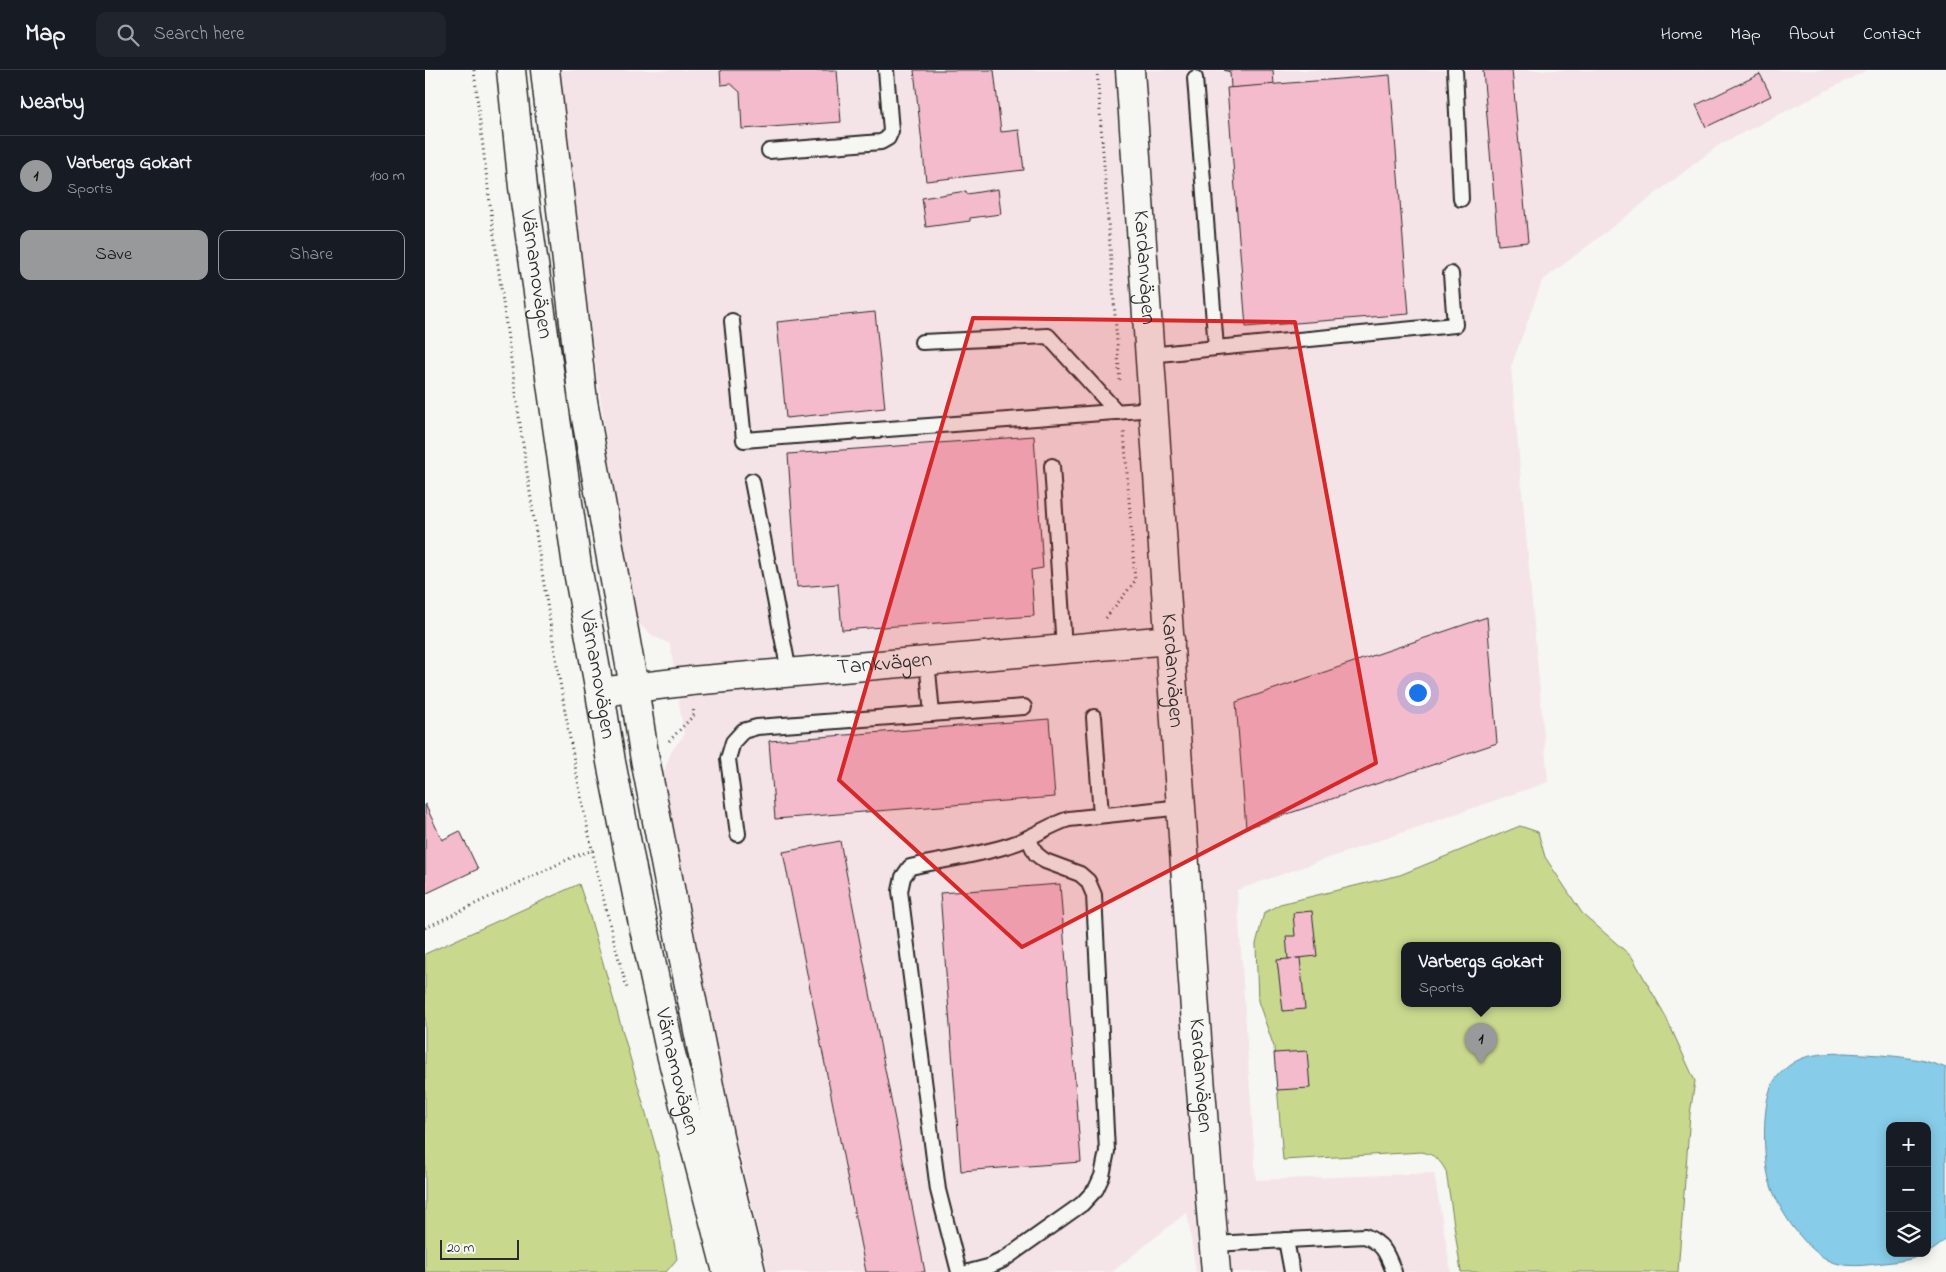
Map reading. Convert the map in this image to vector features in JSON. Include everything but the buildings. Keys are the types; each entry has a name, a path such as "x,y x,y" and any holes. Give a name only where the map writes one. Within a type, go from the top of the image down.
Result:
{"main road":[{"name":"Värnamovägen","path":"511,70 523,187 577,566 611,762 670,1050 727,1272"},
{"name":"Värnamovägen","path":"545,70 583,401 634,687 644,754 685,969 724,1161 751,1272"},
{"name":"Kardanvägen","path":"1131,70 1199,1062 1216,1272"},
{"name":"Tankvägen","path":"600,692 789,672 1170,640"}],"lane":[{"path":"769,151 881,142 888,138 891,131 886,70"},
{"path":"1455,70 1461,199"},
{"path":"1195,78 1216,348"},
{"path":"1150,355 1455,325 1451,274"},
{"path":"732,321 744,440 1154,409"},
{"path":"923,342 1048,336 1120,411"},
{"path":"1051,466 1064,648"},
{"path":"752,481 789,672"},
{"path":"927,660 932,714"},
{"path":"739,834 728,759 733,742 743,732 757,727 1024,707"},
{"path":"1094,717 1101,815"},
{"path":"959,1272 938,1190 900,891 903,877 910,867 1011,845 1029,838 1056,822 1069,818 1182,807"},
{"path":"969,1272 988,1267 1003,1260 1082,1204 1096,1188 1102,1176 1107,1151 1094,895 1088,881 1080,874 1045,860 1036,854 1029,838"},
{"path":"1214,1244 1365,1236 1377,1241 1388,1257 1394,1272"},
{"path":"1286,1240 1292,1272"}],"path":[{"path":"1097,70 1120,411 1135,581 1105,619 1107,645"},
{"path":"425,928 575,856 593,850"}],"highlighted area":[{"path":"973,318 1295,322 1376,763 1022,947 839,780"}],"shaded area":[{"path":"558,70 1867,70 1719,145 1542,281 1511,367 1548,782 1237,890 1256,1180 1434,1173 1451,1272 1196,1272 1187,1212 1112,1272 768,1272 729,1110 667,796 664,772 671,752 684,735 670,644 653,636 640,625 630,595 596,369"}],"green space":[{"path":"1520,826 1538,832 1545,857 1582,913 1632,957 1665,1015 1695,1081 1690,1114 1678,1272 1461,1272 1446,1171 1433,1156 1422,1152 1283,1160 1274,1047 1258,1001 1256,944 1264,913 1280,904 1400,875"},
{"path":"579,884 659,1159 677,1259 666,1272 425,1272 425,954"}],"water":[{"path":"1844,1053 1909,1058 1946,1068 1946,1239 1931,1251 1931,1122 1886,1122 1886,1257 1918,1257 1870,1265 1842,1265 1818,1254 1800,1236 1791,1225 1772,1190 1767,1169 1765,1145 1766,1105 1769,1094 1775,1079 1788,1067 1803,1058"}],"place":[{"name":"Varbergs Gokart","path":"1481,1064"}]}
